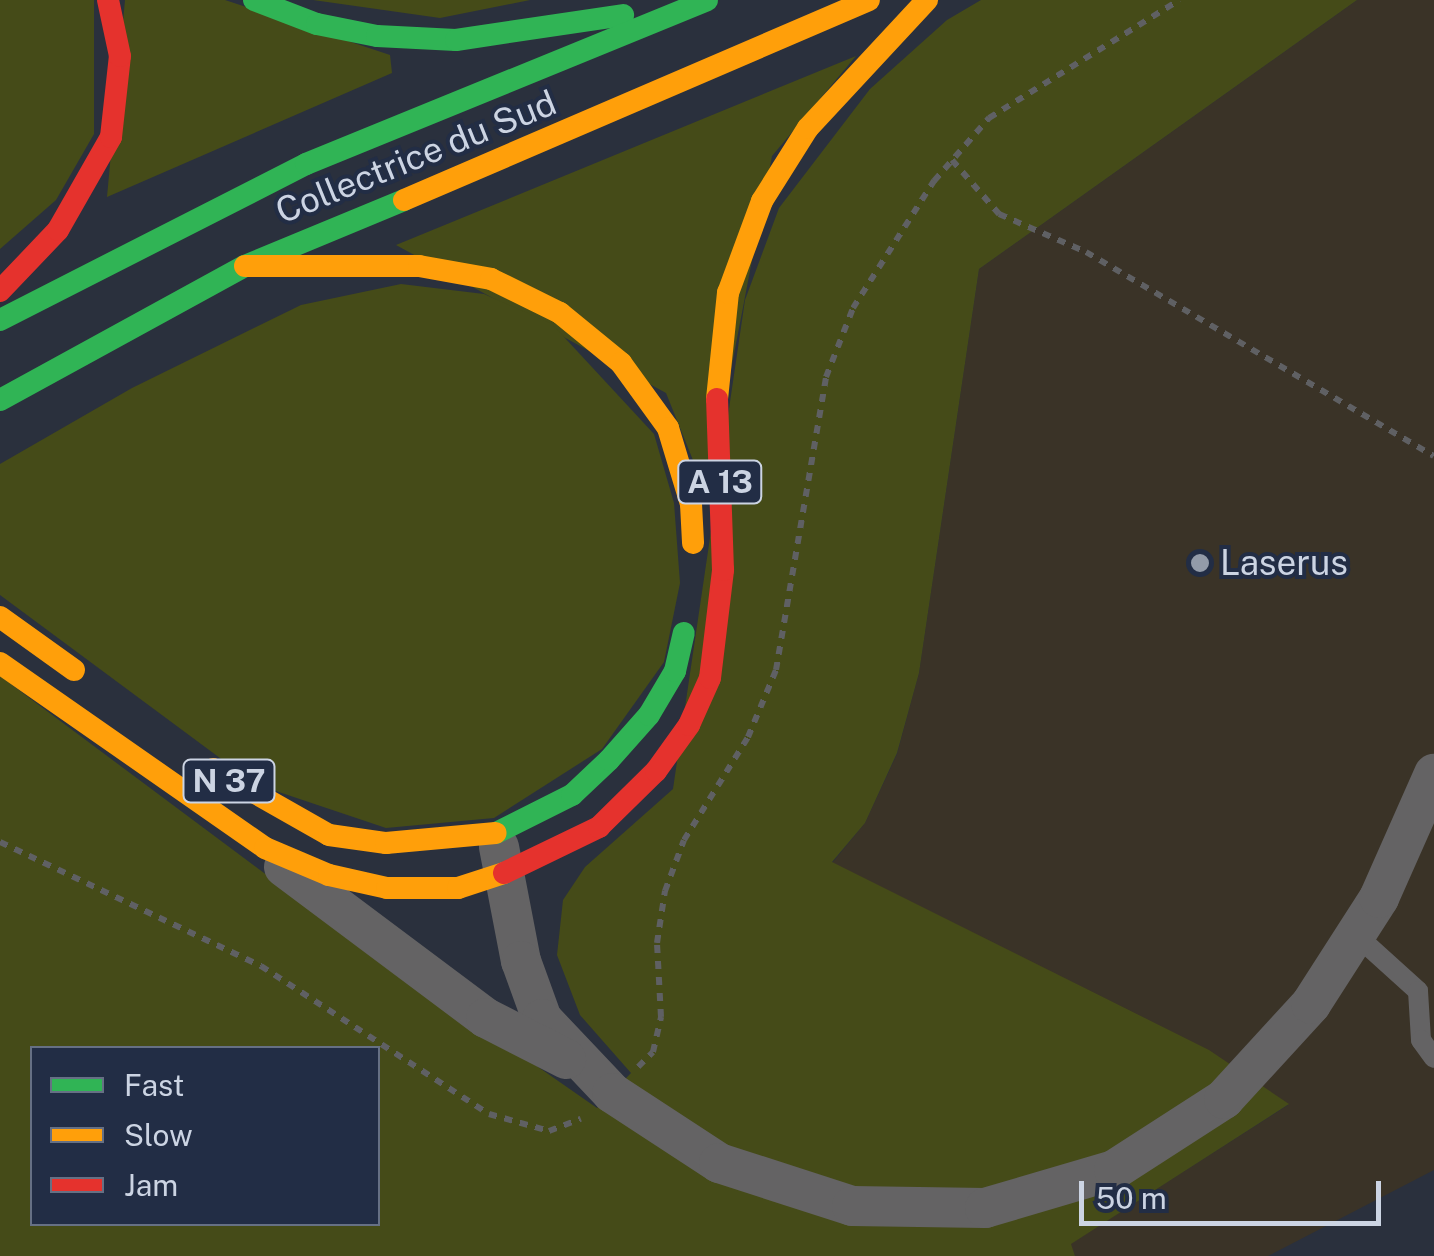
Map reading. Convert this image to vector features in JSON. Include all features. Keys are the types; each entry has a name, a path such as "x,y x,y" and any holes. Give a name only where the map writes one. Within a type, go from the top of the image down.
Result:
{"main road":[{"path":"0,290 58,230 110,137 120,56 108,0"},
{"path":"254,0 317,24 377,36 456,40 702,2"},
{"name":"Collectrice du Sud","path":"0,400 245,266 645,102 869,0"},
{"name":"A 13","path":"504,874 599,826 656,772 688,724 710,678 724,570 716,380 728,293 762,202 808,128 927,0"},
{"name":"Collectrice du Sud","path":"0,320 306,164 702,2"},
{"name":"A 13","path":"245,266 419,266 490,279 560,312 621,362 668,428 692,504 694,572"},
{"path":"496,833 572,795 649,715 675,671 690,606"},
{"path":"0,617 92,683"},
{"name":"N 37","path":"0,663 265,848 330,875 388,888 458,888 504,874"},
{"name":"N 37","path":"185,750 247,794 329,835 386,843 452,842 496,833"}],"street":[{"path":"265,848 311,892 486,1018 582,1068 719,1163 852,1206 985,1208 1114,1170 1224,1099 1311,1004 1379,898 1434,774"},
{"path":"496,833 521,961 542,1019 582,1068"}],"lane":[{"path":"1356,934 1418,991 1422,1040 1434,1058"}],"path":[{"path":"952,160 999,214 1086,252 1434,456"}],"shaded area":[{"path":"1357,0 1434,0 1434,1170 1268,1256 1075,1256 1070,1244 1288,1105 832,863 865,823 897,754 919,673 979,269"}],"green space":[{"path":"0,0 94,0 94,134 56,200 0,249"},
{"path":"125,0 225,0 390,55 392,73 107,197"},
{"path":"313,0 530,0 440,18"},
{"path":"981,0 1357,0 979,269 919,673 897,753 865,823 832,862 1209,1050 1289,1104 1071,1244 1075,1256 0,1256 0,676 327,920 597,1108 631,1073 580,1015 557,955 563,900 585,867 673,789 745,300 779,208 870,89 947,20"},
{"path":"856,56 772,156 707,495 666,393 396,245"},
{"path":"401,284 484,294 552,324 654,434 674,503 680,583 664,662 602,749 494,818 386,828 255,784 0,595 0,464 132,388 301,305"}],"traffic: fast":[{"path":"254,0 317,24 377,36 456,40 623,15"},
{"path":"0,320 306,164 707,0"},
{"path":"0,400 245,266 404,200"},
{"path":"496,833 572,795 609,760 649,715 675,671 684,633"}],"traffic: slow":[{"path":"404,200 869,0"},
{"path":"717,399 728,293 762,201 808,128 927,0"},
{"path":"245,266 419,266 491,279 560,313 621,363 668,428 691,504 693,543"},
{"path":"0,617 74,670"},
{"path":"0,663 265,848 329,875 387,888 458,888 504,873"},
{"path":"213,769 329,835 386,843 496,833"}],"traffic: jam":[{"path":"0,291 58,230 111,137 120,56 108,0"},
{"path":"504,873 599,827 656,771 689,725 710,678 723,570 717,399"}],"place":[{"name":"Laserus","path":"1200,563"}]}
